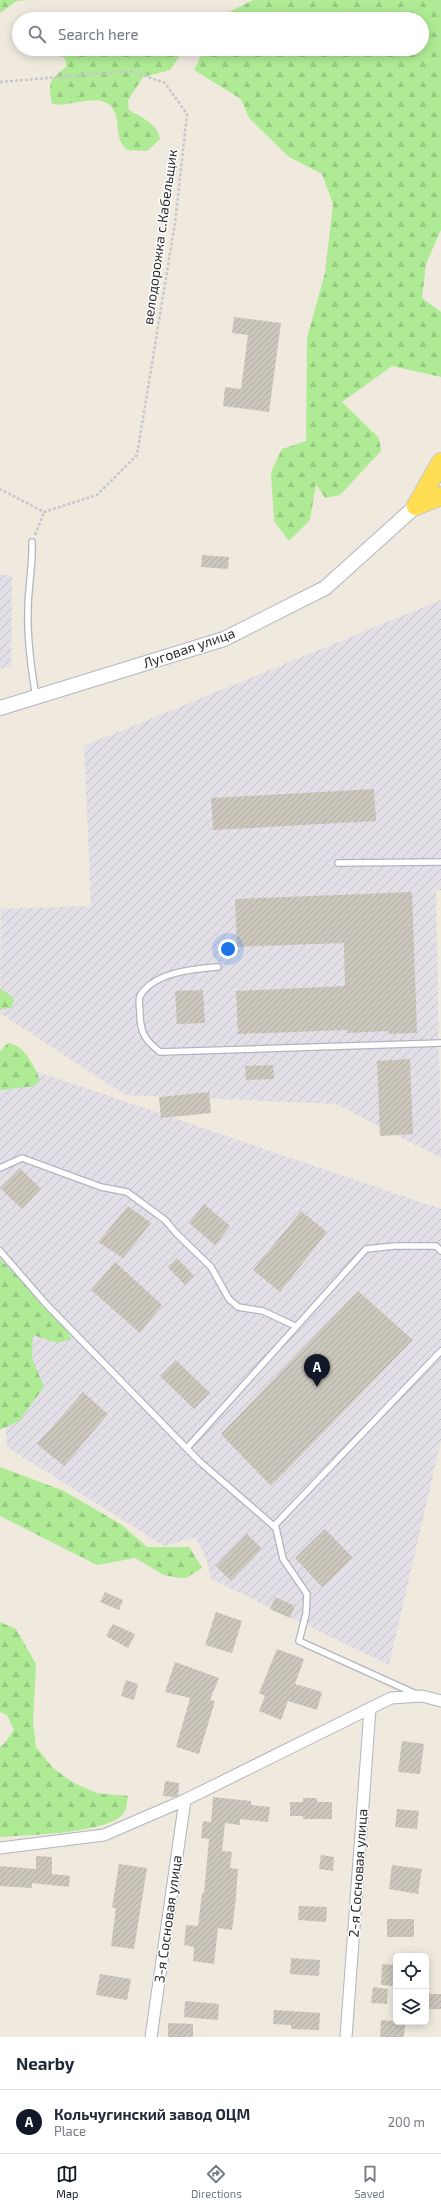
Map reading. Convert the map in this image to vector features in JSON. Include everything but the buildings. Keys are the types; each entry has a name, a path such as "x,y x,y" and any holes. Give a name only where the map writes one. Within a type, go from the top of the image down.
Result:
{"main road":[{"path":"416,506 441,462"},
{"path":"416,506 441,496"}],"street":[{"name":"Луговая улица","path":"0,708 224,639 325,588 416,506"},
{"path":"0,1848 104,1835 185,1800 391,1698 422,1696 441,1701"},
{"name":"2-я Сосновая улица","path":"346,2037 370,1709"},
{"name":"3-я Сосновая улица","path":"151,2037 185,1800"}],"lane":[{"path":"32,542 33,563 28,611 30,661 36,697"},
{"path":"338,863 441,862"},
{"path":"218,967 167,976 149,985 140,997 140,1025 145,1040 160,1052 441,1043"},
{"path":"0,1168 22,1158 101,1187 127,1192 165,1220 210,1267 229,1299 238,1307 263,1311 295,1326"},
{"path":"187,1448 295,1326 366,1249 395,1246 436,1246 441,1251"},
{"path":"0,1251 46,1304 187,1448 274,1526 283,1559 307,1594 306,1614 299,1640 422,1696"},
{"path":"274,1526 441,1351"}],"path":[{"name":"велодорожка с.Кабельщик","path":"0,82 131,71 165,83 187,114 174,223 137,455 97,495 44,512"},
{"path":"0,489 44,512 32,542"}],"shaded area":[{"path":"0,575 12,575 11,667 0,669"},
{"path":"441,600 441,890 436,891 441,1158 336,1104 125,1095 0,1013 1,909 91,906 84,746"},
{"path":"0,1059 441,1209 441,1441 389,1665 211,1579 207,1561 196,1537 164,1546 7,1447 0,1339"}],"green space":[{"path":"0,0 29,0 17,1 0,13"},
{"path":"253,0 441,0 441,230 426,264 422,298 441,312 441,377 392,366 342,402 379,438 381,451 340,495 325,498 316,484 310,520 289,541 274,521 271,472 282,449 306,441 307,338 325,273 333,204 322,174 289,157 249,118 241,99 194,70 201,56 429,56 429,12 229,12"},
{"path":"59,56 179,56 170,70 143,77 128,100 129,110 144,118 152,125 156,129 160,139 147,151 127,150 123,146 119,137 115,113 110,106 104,102 96,100 60,105 52,104 50,85 53,78 67,66 64,57"},
{"path":"0,989 9,994 14,1000 11,1008 0,1009"},
{"path":"8,1043 19,1048 28,1056 40,1079 35,1086 0,1090 0,1051"},
{"path":"0,1259 59,1318 72,1339 57,1343 33,1335 32,1358 44,1387 19,1421 0,1430"},
{"path":"0,1467 64,1491 122,1525 147,1547 189,1547 202,1568 186,1578 179,1578 164,1575 135,1558 97,1565 0,1516"},
{"path":"0,1622 16,1629 36,1664 33,1722 36,1747 52,1767 72,1782 96,1793 128,1796 125,1811 117,1819 87,1829 47,1834 0,1837 0,1747 14,1730 7,1715 0,1712"}],"place":[{"name":"Кольчугинский завод ОЦМ","path":"317,1387"}]}
